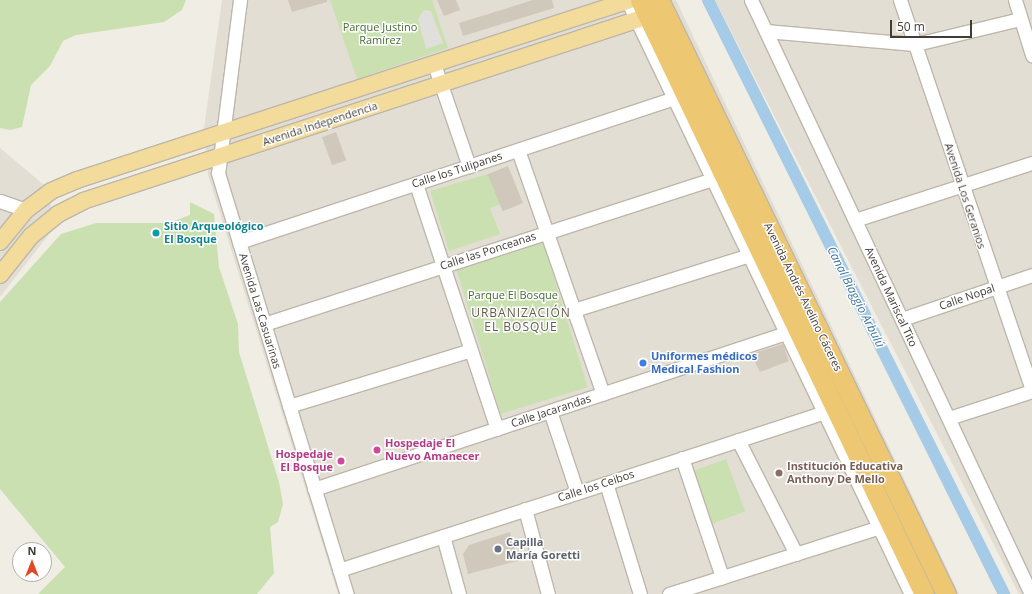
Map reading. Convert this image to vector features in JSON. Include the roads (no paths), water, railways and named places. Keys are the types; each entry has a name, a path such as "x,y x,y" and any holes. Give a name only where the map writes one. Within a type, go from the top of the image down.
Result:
{"highway":[{"name":"Avenida Andrés Avelino Cáceres","path":"642,6 853,401 946,594"},
{"name":"Avenida Andrés Avelino Cáceres","path":"642,6 829,410 918,593"}],"main road":[{"name":"Avenida Independencia","path":"0,242 26,210 51,191 77,180 434,64 642,6"},
{"name":"Avenida Independencia","path":"0,275 31,236 58,214 83,201 441,84 642,6"}],"street":[{"name":"Avenida Las Casuarinas","path":"240,0 218,157 218,173 346,594"},
{"name":"Avenida Mariscal Tito","path":"751,0 1031,594"},
{"name":"Avenida Los Geranios","path":"900,0 916,44 995,287 1032,391"},
{"path":"1014,0 1032,55"},
{"name":"Avenida Andrés Avelino Cáceres","path":"642,6 674,98 787,333 829,410"},
{"path":"766,31 916,44 1020,19"},
{"path":"434,64 470,166"},
{"name":"Calle los Tulipanes","path":"239,242 674,98"},
{"path":"518,150 603,394"},
{"path":"855,220 962,183 1032,163"},
{"name":"Calle las Ponceanas","path":"264,324 713,179"},
{"path":"416,184 497,429"},
{"path":"0,201 26,210"},
{"path":"574,310 750,255"},
{"name":"Calle Nopal","path":"902,319 1032,275"},
{"name":"Calle Jacarandas","path":"314,489 787,333"},
{"path":"289,406 471,350"},
{"path":"948,418 1032,391"},
{"name":"Calle los Ceibos","path":"339,570 853,401"},
{"path":"550,411 577,492"},
{"path":"738,440 796,554"},
{"path":"682,458 722,577"},
{"path":"606,483 640,594"},
{"path":"525,509 548,594"},
{"path":"669,594 699,590 722,577 885,525"},
{"path":"443,536 459,594"}],"waterway":[{"name":"Canal Biaggio Arbulú","path":"708,0 1004,594"}],"place":[{"name":"Sitio Arqueológico El Bosque","path":"156,233"},
{"name":"Uniformes médicos Medical Fashion","path":"643,363"},
{"name":"Hospedaje El Nuevo Amanecer","path":"377,450"},
{"name":"Hospedaje El Bosque","path":"341,461"},
{"name":"Institución Educativa Anthony De Mello","path":"779,473"},
{"name":"Capilla María Goretti","path":"498,549"}],"district":[{"name":"URBANIZACIÓN EL BOSQUE","path":"521,320"}],"park label":[{"name":"Parque Justino Ramírez","path":"380,34"},
{"name":"Parque El Bosque","path":"513,295"}]}
